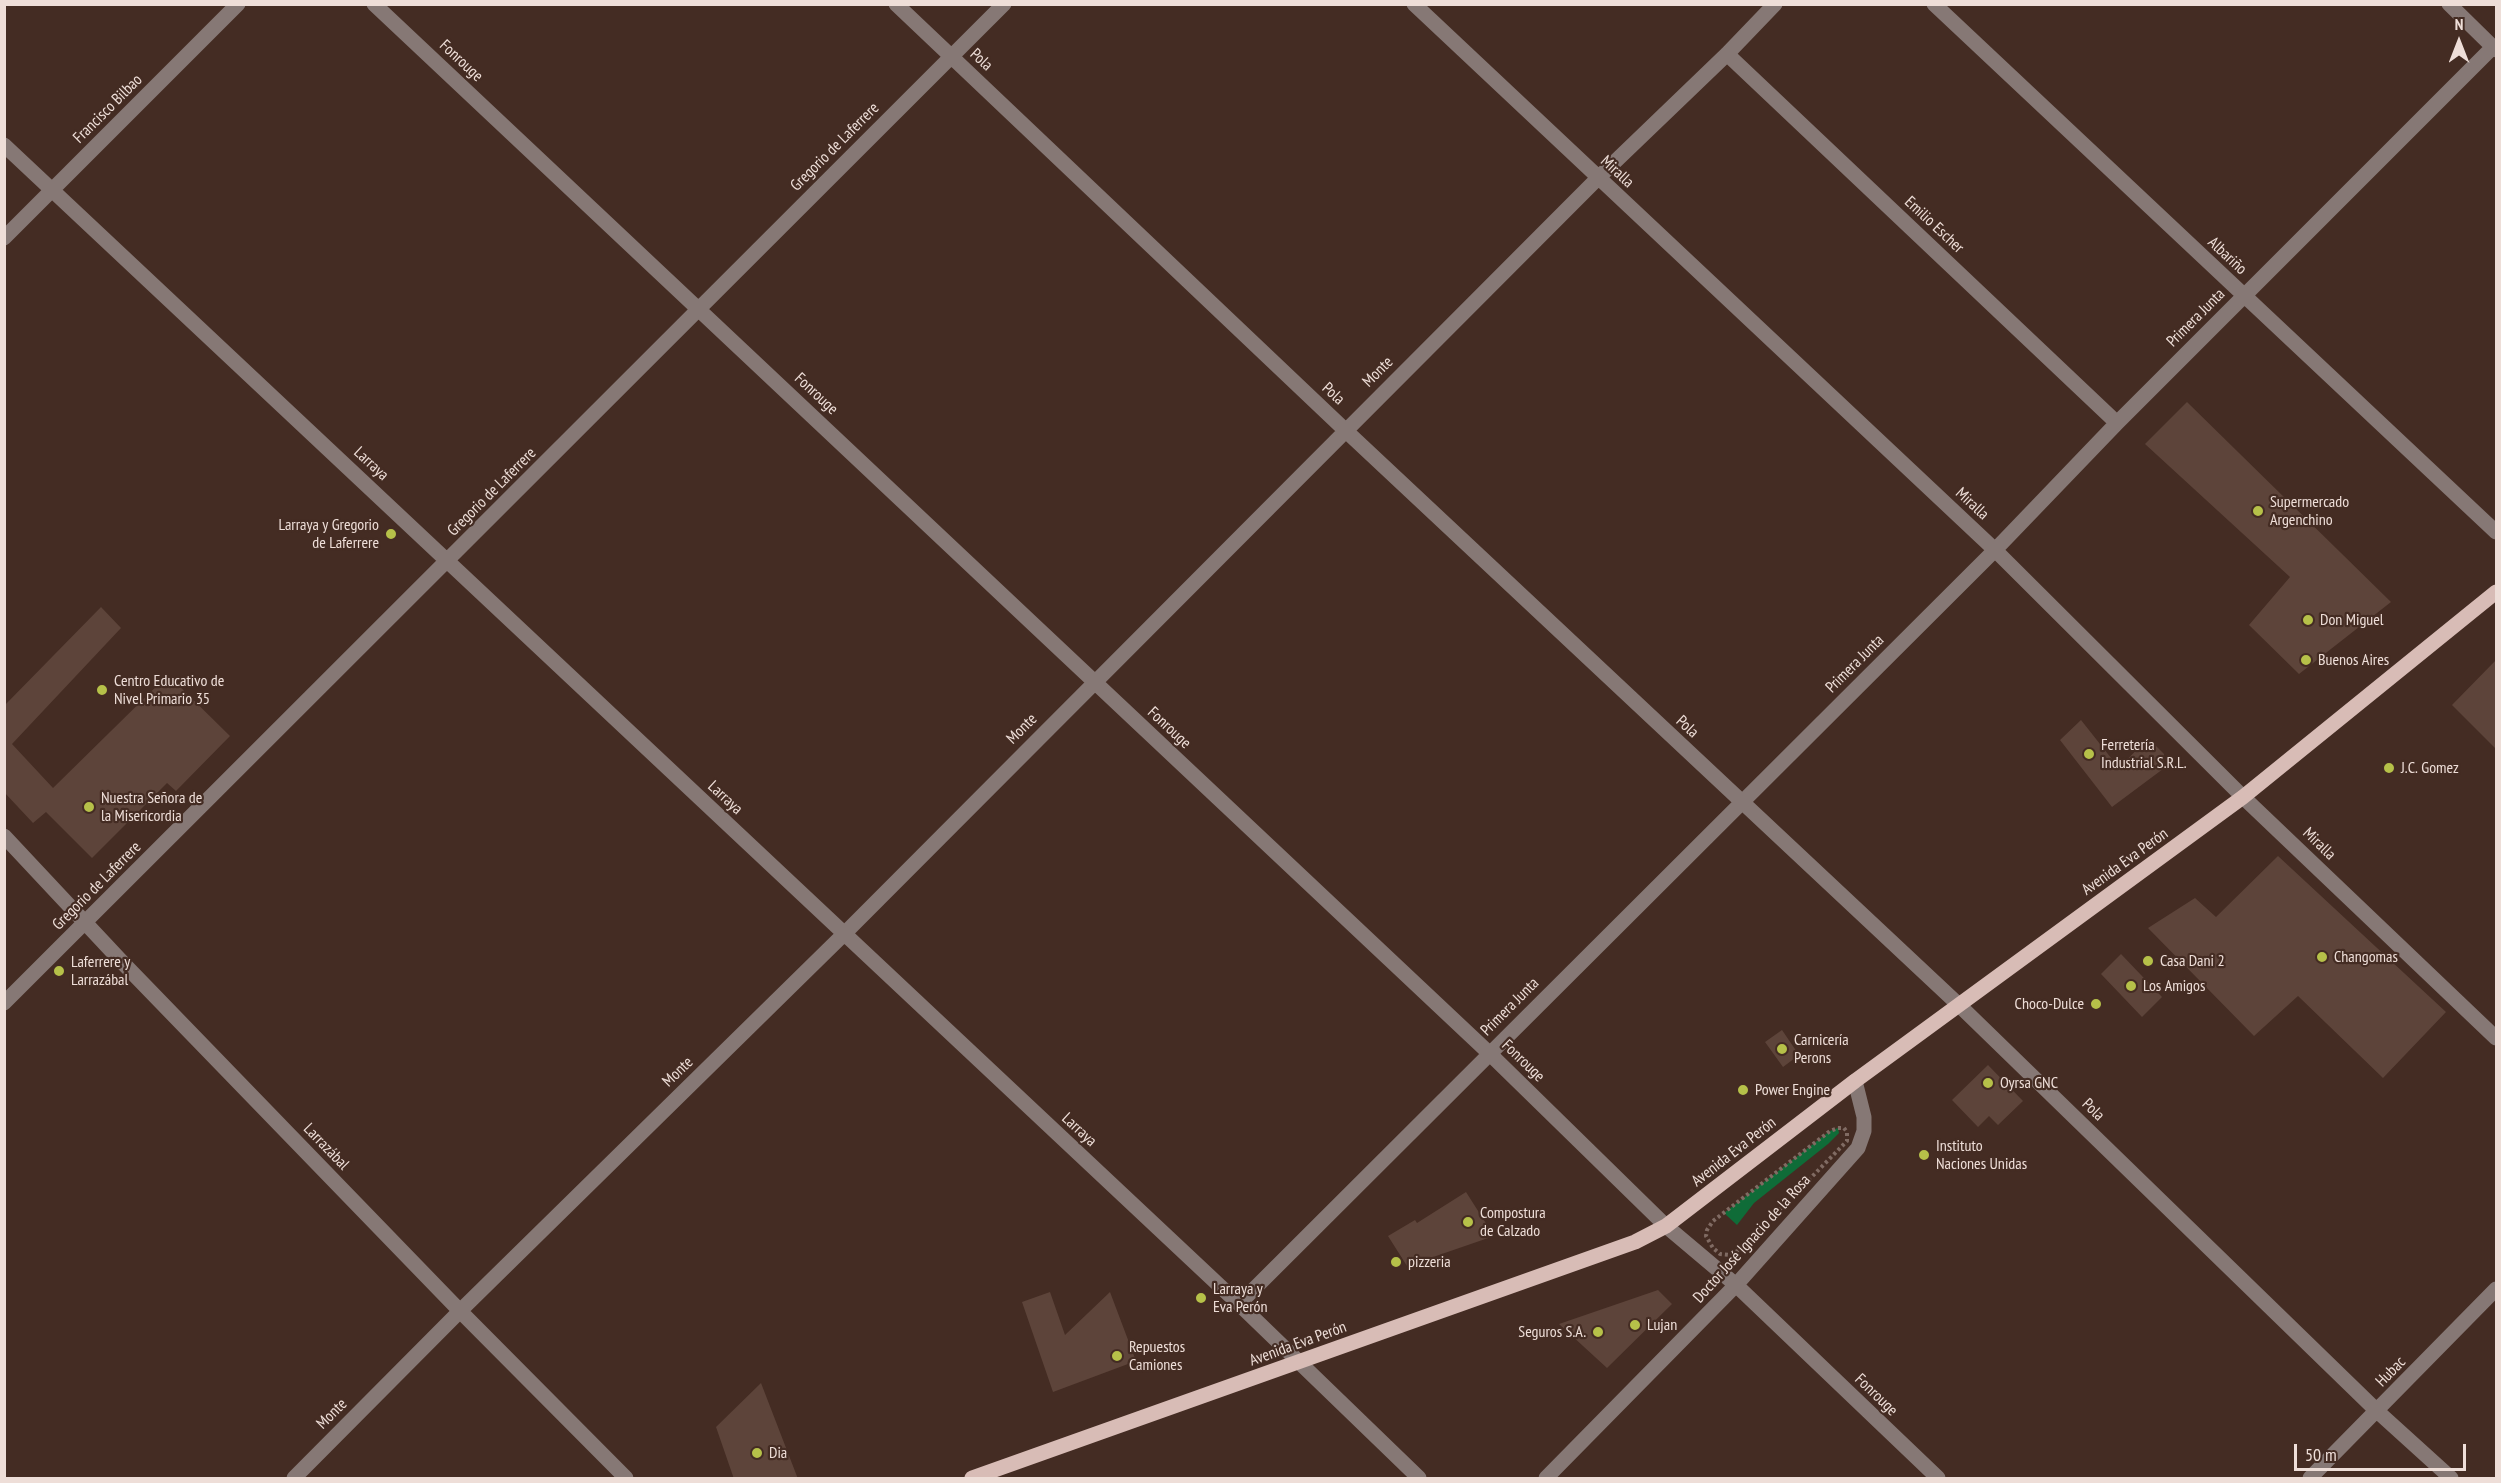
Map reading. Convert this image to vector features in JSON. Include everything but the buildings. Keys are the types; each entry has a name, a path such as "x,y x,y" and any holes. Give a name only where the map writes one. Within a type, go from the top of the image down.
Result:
{"main road":[{"name":"Avenida Eva Perón","path":"972,1479 1635,1242 1666,1226 1855,1081 2243,797 2496,592"}],"street":[{"name":"Francisco Bilbao","path":"4,238 238,4"},
{"name":"Fonrouge","path":"374,4 1489,1053 1666,1226 1736,1285 1938,1479"},
{"name":"Pola","path":"896,4 1345,430 1960,1006 2378,1412 2451,1479"},
{"name":"Gregorio de Laferrere","path":"4,1003 1004,4"},
{"name":"Miralla","path":"1414,4 1995,550 2243,797 2496,1038"},
{"name":"Monte","path":"294,1479 460,1311 843,935 1345,430 1775,4"},
{"name":"Albariño","path":"1934,4 2496,532"},
{"path":"2449,4 2495,48"},
{"name":"Primera Junta","path":"1239,1304 1995,550 2244,296 2495,48"},
{"name":"Emilio Escher","path":"1727,54 2117,423"},
{"name":"Larraya","path":"4,145 843,935 1239,1304 1419,1479"},
{"name":"Larrazábal","path":"4,836 85,923 460,1311 626,1479"},
{"name":"Doctor José Ignacio de la Rosa","path":"1546,1479 1736,1285 1858,1148 1863,1131 1863,1117 1855,1081"},
{"name":"Hubac","path":"2310,1479 2496,1289"}],"path":[{"path":"1844,1128 1848,1135 1847,1141 1741,1249 1730,1255 1720,1254 1713,1248 1706,1236 1713,1221 1830,1131 1844,1128"}],"green space":[{"path":"1838,1128 1839,1133 1828,1144 1754,1203 1737,1225 1724,1213 1830,1131"}],"place":[{"name":"Supermercado Argenchino","path":"2258,511"},
{"name":"Larraya y Gregorio de Laferrere","path":"391,534"},
{"name":"Don Miguel","path":"2308,620"},
{"name":"Buenos Aires","path":"2306,660"},
{"name":"Centro Educativo de Nivel Primario 35","path":"102,690"},
{"name":"Ferretería Industrial S.R.L.","path":"2089,754"},
{"name":"J.C. Gomez","path":"2389,768"},
{"name":"Nuestra Señora de la Misericordia","path":"89,807"},
{"name":"Changomas","path":"2322,957"},
{"name":"Casa Dani 2","path":"2148,961"},
{"name":"Laferrere y Larrazábal","path":"59,971"},
{"name":"Los Amigos","path":"2131,986"},
{"name":"Choco-Dulce","path":"2096,1004"},
{"name":"Carnicería Perons","path":"1782,1049"},
{"name":"Oyrsa GNC","path":"1988,1083"},
{"name":"Power Engine","path":"1743,1090"},
{"name":"Instituto Naciones Unidas","path":"1924,1155"},
{"name":"Compostura de Calzado","path":"1468,1222"},
{"name":"pizzeria","path":"1396,1262"},
{"name":"Larraya y Eva Perón","path":"1201,1298"},
{"name":"Lujan","path":"1635,1325"},
{"name":"Seguros S.A.","path":"1598,1332"},
{"name":"Repuestos Camiones","path":"1117,1356"},
{"name":"Dia","path":"757,1453"}]}
